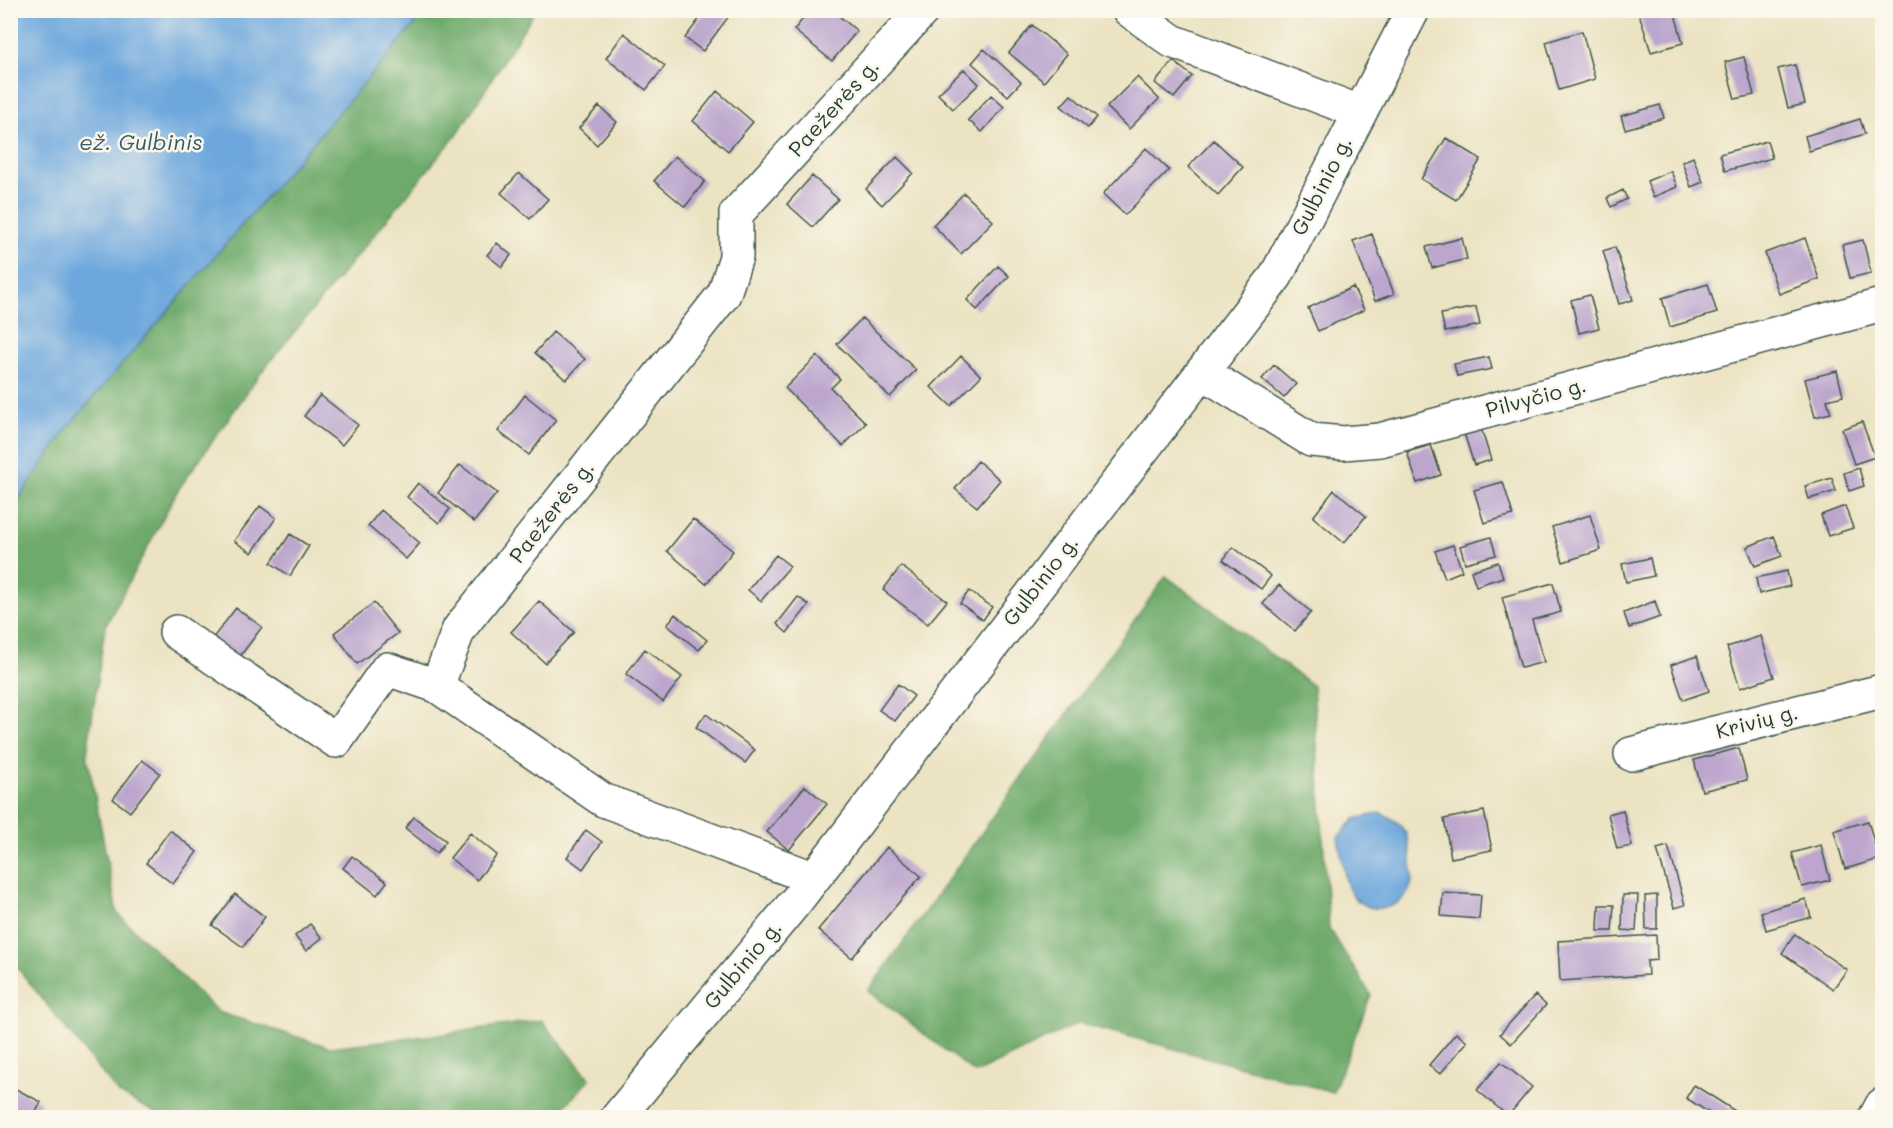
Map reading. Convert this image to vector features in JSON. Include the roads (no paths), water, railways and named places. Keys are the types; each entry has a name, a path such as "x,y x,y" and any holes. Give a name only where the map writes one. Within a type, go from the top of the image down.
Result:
{"street":[{"name":"Paežerės g.","path":"437,686 459,628 724,294 736,257 736,214 923,10"},
{"path":"1129,10 1172,41 1360,112"},
{"name":"Gulbinio g.","path":"616,1118 813,878 1276,276 1415,11"},
{"name":"Pilvyčio g.","path":"1202,372 1311,440 1344,442 1380,440 1882,305"},
{"path":"176,632 336,741 387,669 437,686 603,800 813,878"},
{"name":"Krivių g.","path":"1631,754 1882,691"},
{"path":"1875,1118 1882,1105"}],"water":[{"name":"ež. Gulbinis","path":"11,10 426,11 67,428 11,510"},
{"path":"1381,813 1395,820 1406,833 1412,878 1408,892 1402,900 1383,908 1373,908 1354,897 1348,887 1338,837 1355,819"}]}
